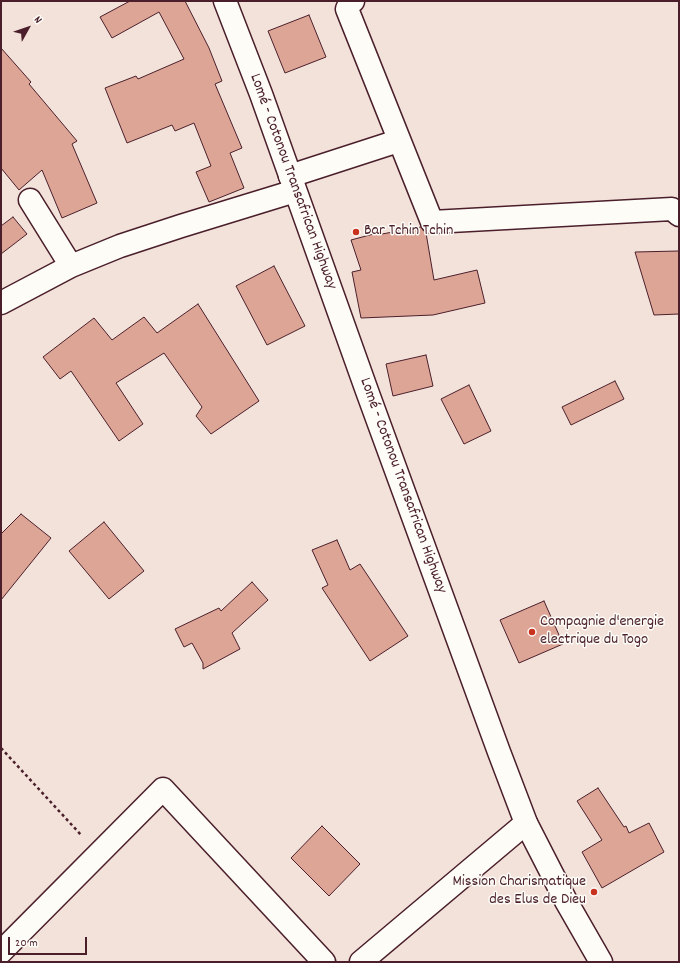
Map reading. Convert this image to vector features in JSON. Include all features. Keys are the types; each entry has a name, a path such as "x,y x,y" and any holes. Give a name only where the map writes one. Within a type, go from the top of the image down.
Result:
{"main road":[{"name":"Lomé - Cotonou Transafrican Highway","path":"225,1 293,183 526,823 566,901 601,962"},
{"path":"353,1 347,9 398,141 432,222 672,209 679,215"},
{"path":"1,303 71,266 120,246 181,226 398,141"},
{"path":"30,200 71,266"},
{"path":"1,952 164,789 324,962"},
{"path":"361,962 526,823"}],"path":[{"path":"1,748 98,854"}],"building":[{"path":"130,1 185,1 209,48 222,81 215,84 242,148 230,153 244,188 209,202 196,172 211,166 194,123 175,131 172,125 127,143 105,88 136,76 138,79 184,59 159,12 112,38 100,17"},
{"path":"309,15 326,57 285,73 268,31"},
{"path":"1,48 31,82 29,84 77,141 72,144 97,203 62,218 42,170 19,190 1,168"},
{"path":"13,217 27,234 1,254 1,226"},
{"path":"421,227 426,233 434,280 477,270 485,303 433,315 361,318 352,272 361,270 351,240 381,232 382,234"},
{"path":"679,251 679,314 654,315 635,252"},
{"path":"274,266 305,326 267,345 236,286"},
{"path":"198,304 259,401 211,434 196,416 202,407 164,353 116,383 143,424 119,441 71,371 60,379 43,357 94,318 112,340 144,317 157,333"},
{"path":"426,355 433,386 393,396 386,364"},
{"path":"615,381 624,399 571,425 562,407"},
{"path":"469,385 491,431 464,444 441,399"},
{"path":"21,514 51,538 1,600 1,534"},
{"path":"104,522 144,571 109,599 69,551"},
{"path":"337,540 350,570 360,564 408,636 370,661 322,588 328,585 312,550"},
{"path":"252,582 268,600 232,633 240,649 203,669 203,663 192,643 184,647 175,629 219,608 221,611"},
{"name":"Compagnie d'energie electrique du Togo","path":"544,601 563,644 519,663 500,620"},
{"path":"598,788 624,827 626,826 629,833 649,823 664,852 602,888 582,852 602,840 577,801"},
{"path":"322,826 360,864 329,896 291,858"}],"place":[{"name":"Bar Tchin Tchin","path":"356,232"},
{"name":"Compagnie d'energie electrique du Togo","path":"532,632"},
{"name":"Mission Charismatique des Elus de Dieu","path":"594,892"}]}
